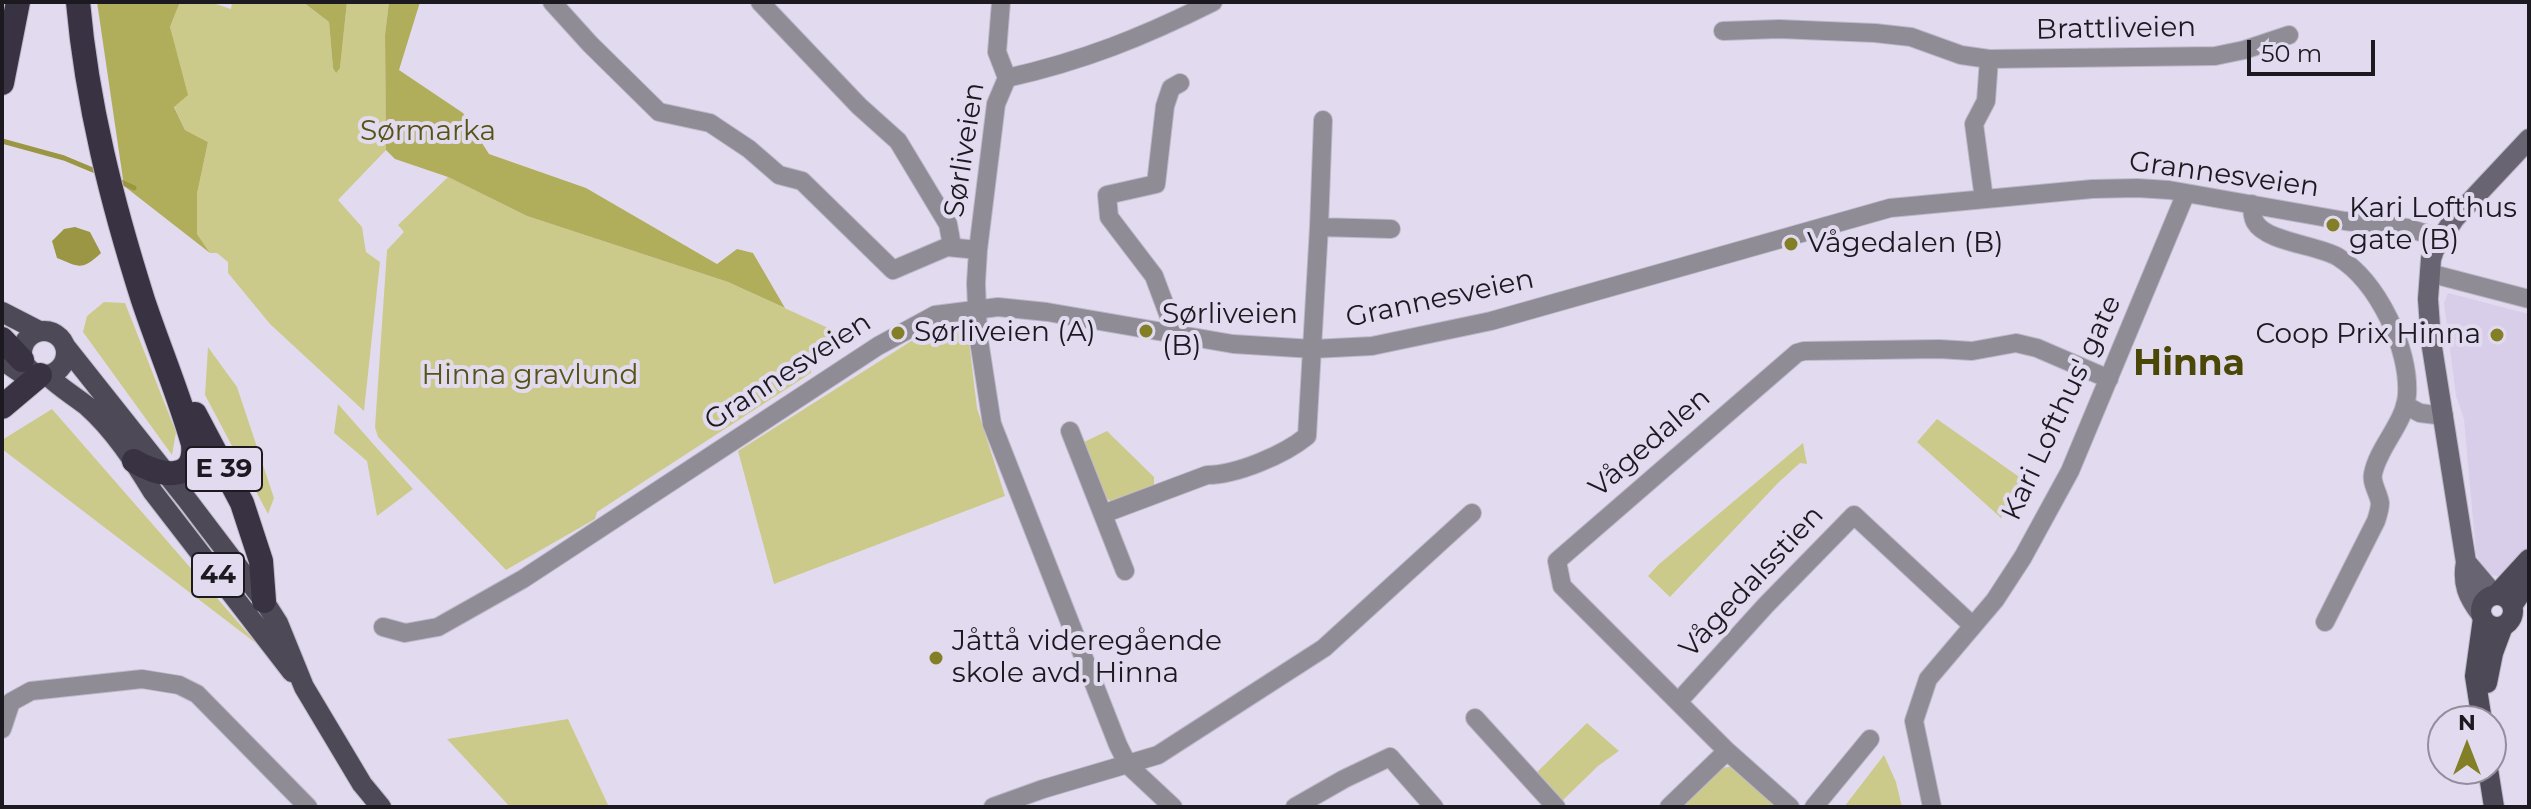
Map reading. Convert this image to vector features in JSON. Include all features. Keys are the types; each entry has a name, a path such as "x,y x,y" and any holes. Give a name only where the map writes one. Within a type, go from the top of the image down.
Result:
{"highway":[{"path":"2,83 18,2"},
{"name":"E 39","path":"78,2 100,146 123,237 194,451 186,467 167,474 153,472 134,461"},
{"path":"2,339 29,369 2,407"},
{"name":"E 39","path":"158,345 242,503 261,561 264,601"}],"main road":[{"path":"2,312 39,331 24,341 29,369 54,373 65,361 65,346"},
{"name":"44","path":"39,331 52,331 58,335 264,601 278,623 304,687"},
{"name":"44","path":"29,369 76,398 99,417 263,637 304,687 362,784 381,807"},
{"path":"2501,599 2529,559"},
{"path":"2479,705 2475,676 2484,602 2501,599 2529,581"},
{"path":"2484,705 2493,653 2503,626 2512,617 2501,599"},
{"path":"2482,616 2491,626 2503,626"},
{"path":"2491,785 2494,807"}],"street":[{"path":"552,2 659,112 710,123 749,149 779,175 802,181 893,270 952,246 978,250"},
{"path":"760,2 859,106 898,141 948,224 952,246"},
{"name":"Sørliveien","path":"1001,2 997,52 1007,78 996,104 978,250 977,308 992,424 1029,524 1128,765"},
{"path":"1007,78 1073,62 1117,47 1213,2"},
{"name":"Brattliveien","path":"1723,31 1779,29 1875,33 1911,37 1961,55 1989,59 2215,56 2289,35"},
{"path":"1984,199 1974,124 1986,101 1989,59"},
{"path":"1176,335 1154,276 1109,217 1107,195 1156,184 1165,106 1171,88 1180,83"},
{"path":"1103,514 1207,475 1223,475 1294,447 1307,436 1323,120"},
{"path":"2482,616 2467,594 2463,576 2466,562 2431,341 2429,273 2434,250 2454,219 2529,139"},
{"name":"Grannesveien","path":"383,627 405,633 438,627 523,579 878,346 935,315 977,308 1010,307 1233,344 1313,349 1387,344 1491,321 1890,208 2114,188 2186,193 2345,221 2407,228 2441,238"},
{"name":"Kari Lofthus' gate","path":"1932,807 1914,721 1928,679 1995,600 2048,515 2070,471 2186,193"},
{"path":"2252,204 2253,216 2261,228 2338,257 2364,281 2384,310 2397,337 2406,375 2405,405 2372,475 2380,506 2376,521 2325,622"},
{"path":"1319,227 1391,229"},
{"path":"2429,273 2529,299"},
{"name":"Vågedalen","path":"1790,807 1727,751 1562,586 1557,561 1790,357 1804,351 1972,351 1991,350 2016,343 2037,348 2109,379"},
{"path":"2405,405 2420,413 2444,416"},
{"path":"1070,431 1125,571"},
{"path":"993,807 1158,755 1324,648 1472,513"},
{"name":"Vågedalsstien","path":"1678,702 1854,515 1973,626"},
{"path":"2466,562 2501,599"},
{"path":"2,729 11,702 31,691 142,679 179,685 197,694 308,807"},
{"path":"1475,718 1556,807"},
{"path":"1814,807 1870,739"},
{"path":"1669,807 1727,751"},
{"path":"1295,807 1390,757 1434,807"},
{"path":"1128,765 1173,807"}],"shaded area":[{"path":"75,227 90,232 101,253 80,266 57,258 52,241 64,229"},
{"path":"2448,293 2529,314 2529,549 2511,572 2502,577 2485,574 2476,554 2464,419 2456,396 2444,303"}],"green space":[{"path":"97,2 180,2 170,27 188,95 174,107 185,130 208,142 197,194 197,234 210,253 124,186"},
{"path":"180,2 210,2 231,9 232,2 303,2 329,22 333,68 336,72 340,68 347,2 389,2 385,35 386,150 338,200 362,227 366,252 380,262 364,411 270,324 228,273 228,262 217,253 210,253 197,234 197,194 208,142 185,130 174,106 170,27"},
{"path":"303,2 347,2 340,68 336,73 329,22"},
{"name":"Sørmarka","path":"389,2 420,2 399,70 463,113 489,154 586,188 717,264 737,249 753,253 785,308 728,282 527,216 448,177 395,159 386,150 385,35"},
{"name":"Hinna gravlund","path":"448,177 527,216 728,282 850,338 811,362 811,373 597,512 595,519 506,570 378,437 375,427 387,250 404,232 398,225"},
{"path":"104,302 125,303 176,432 172,455 83,332 87,316"},
{"path":"944,325 958,330 969,341 977,408 1005,496 774,584 738,451 935,326"},
{"path":"208,347 237,387 274,498 268,514 205,395"},
{"path":"338,404 413,489 377,516 367,461 334,433"},
{"path":"52,409 257,644 2,449 2,440"},
{"path":"1937,419 2025,481 2001,518 1917,442"},
{"path":"1107,431 1154,477 1154,485 1112,502 1104,497 1082,443"},
{"path":"1803,443 1807,464 1800,463 1778,483 1670,597 1648,576 1658,565"},
{"path":"568,719 609,807 510,807 447,739"},
{"path":"1587,723 1619,751 1598,766 1560,803 1534,775"},
{"path":"1884,755 1896,782 1902,807 1844,807"},
{"path":"1734,766 1779,807 1674,807 1716,769"}],"waterway":[{"path":"2,141 64,158 100,173"},
{"path":"117,180 134,188"}],"place":[{"name":"Kari Lofthus gate (B)","path":"2333,225"},
{"name":"Vågedalen (B)","path":"1791,244"},
{"name":"Sørliveien (B)","path":"1146,331"},
{"name":"Sørliveien (A)","path":"898,333"},
{"name":"Coop Prix Hinna","path":"2497,335"},
{"name":"Jåttå videregående skole avd. Hinna","path":"936,658"}],"district":[{"name":"Hinna","path":"2189,364"}]}
